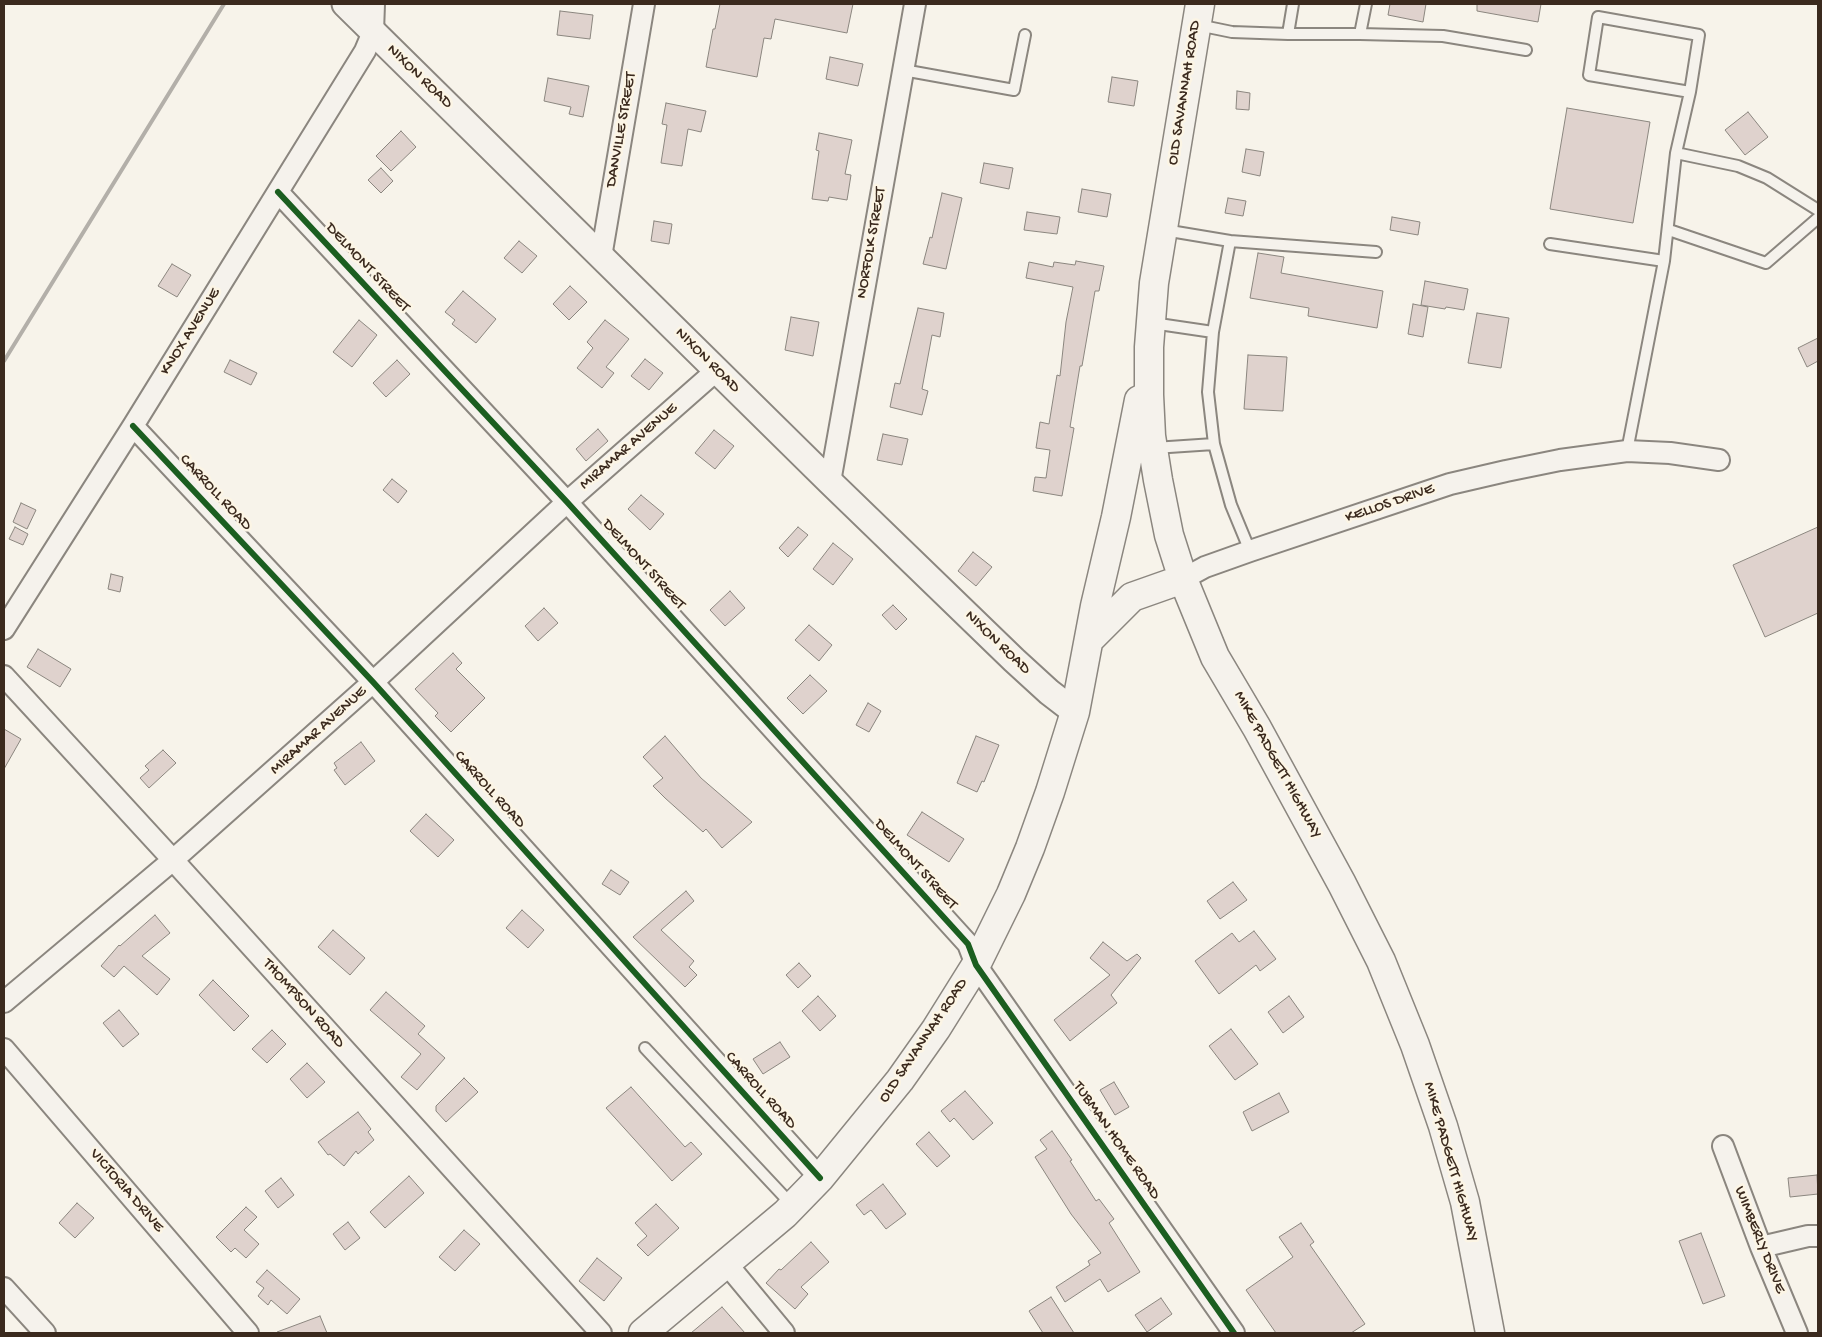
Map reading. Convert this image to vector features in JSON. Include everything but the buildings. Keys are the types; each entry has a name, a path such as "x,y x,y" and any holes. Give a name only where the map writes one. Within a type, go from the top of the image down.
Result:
{"main road":[{"name":"OLD SAVANNAH ROAD","path":"1171,182 1198,14"},
{"name":"MIKE PADGETT HIGHWAY","path":"1171,182 1154,283 1150,335 1149,395 1153,448 1169,535 1183,579 1215,657 1257,728 1316,836 1385,970 1415,1045 1444,1126 1465,1202 1490,1333"},
{"name":"OLD SAVANNAH ROAD","path":"642,1333 726,1264 792,1206 820,1178 900,1080 936,1029 976,965 1011,894 1030,848 1075,712 1095,606 1116,517 1150,335"},
{"name":"KELLOS DRIVE","path":"1088,640 1132,597 1183,579"}],"street":[{"name":"NIXON ROAD","path":"345,4 830,482 1014,660 1049,692 1075,712"},
{"path":"373,32 374,4"},
{"name":"DANVILLE STREET","path":"601,257 644,4"},
{"name":"NORFOLK STREET","path":"830,482 915,4"},
{"name":"KNOX AVENUE","path":"4,628 133,426 278,192 364,51 373,32"},
{"name":"DELMONT STREET","path":"278,192 567,502 968,944 976,965"},
{"name":"MIRAMAR AVENUE","path":"4,1002 174,860 374,682 567,502 717,370"},
{"name":"CARROLL ROAD","path":"133,426 374,682 820,1178"},
{"name":"KELLOS DRIVE","path":"1183,579 1205,567 1450,484 1560,460 1627,451 1670,453 1719,460"},
{"name":"THOMPSON ROAD","path":"4,676 174,860 600,1333"},
{"name":"TUBMAN HOME ROAD","path":"976,965 1234,1333"},
{"name":"VICTORIA DRIVE","path":"4,1049 248,1333"},
{"name":"WIMBERLY DRIVE","path":"1723,1146 1761,1247 1797,1333"},
{"path":"1761,1247 1808,1236 1818,1236"},
{"path":"726,1264 784,1333"},
{"path":"4,1288 45,1333"}],"lane":[{"path":"1288,34 1293,4"},
{"path":"1360,34 1366,4"},
{"path":"1198,14 1232,32 1443,36 1526,50"},
{"path":"1627,451 1664,261 1669,230 1676,153 1690,92 1699,35 1598,18 1589,75 1690,92"},
{"path":"903,70 1014,90 1025,36"},
{"path":"1676,153 1738,166 1767,178 1818,210"},
{"path":"1669,230 1766,263 1818,218"},
{"path":"1163,229 1230,241 1376,252"},
{"path":"1230,241 1213,332 1208,392 1214,444 1231,504 1250,551"},
{"path":"1550,244 1664,261"},
{"path":"1150,335 1213,332"},
{"path":"1153,448 1214,444"},
{"path":"645,1048 792,1206"}],"railway":[{"path":"4,361 224,4"}],"cycle path":[{"path":"278,192 567,502 968,944 976,965 1234,1333"},
{"path":"133,426 373,682 820,1178"}]}
